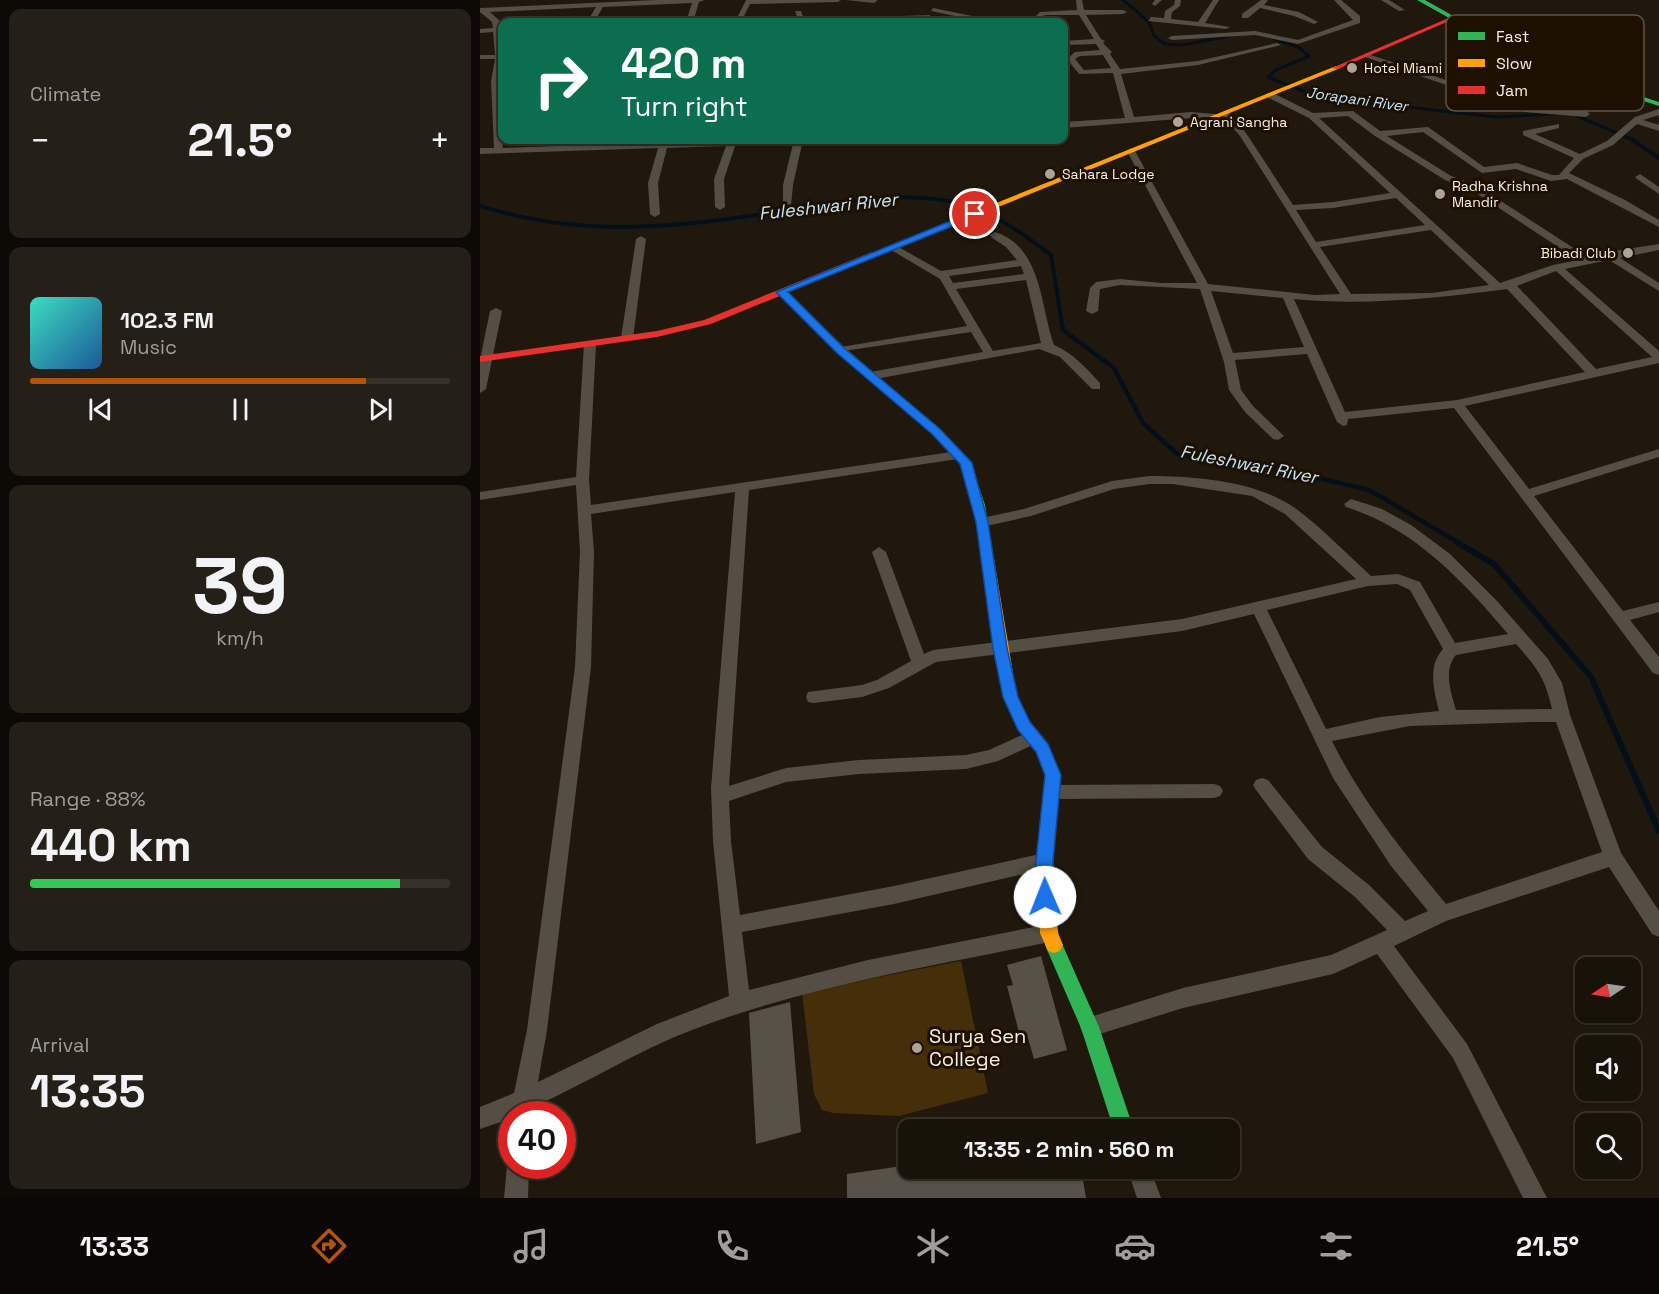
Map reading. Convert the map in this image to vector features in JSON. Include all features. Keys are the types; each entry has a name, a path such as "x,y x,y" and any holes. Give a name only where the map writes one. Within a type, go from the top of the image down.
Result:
{"main road":[{"path":"1422,2 1446,18"},
{"path":"483,358 590,344 696,325 1446,26"},
{"path":"1644,99 1659,104"},
{"path":"781,292 841,350 936,431 966,463 982,522 1000,648 1010,697 1024,726 1034,737 1048,760 1053,775 1045,861 1050,933 1090,1027 1120,1119"}],"street":[{"path":"480,2 485,0"},
{"path":"567,8 573,0"},
{"path":"691,18 696,0"},
{"path":"483,11 702,0"},
{"path":"740,18 748,1 838,0"},
{"path":"849,0 875,1 870,18"},
{"path":"931,17 948,0"},
{"path":"1078,0 1081,12 1108,52 1117,71 1130,119"},
{"path":"1167,20 1169,11 1177,6 1179,0"},
{"path":"1201,23 1216,0"},
{"path":"1172,38 1243,33 1274,35 1298,42 1357,21 1357,18 1337,0"},
{"path":"1384,0 1401,10"},
{"path":"1245,16 1263,3 1314,22"},
{"path":"593,18 600,6"},
{"path":"483,11 496,21 498,37"},
{"path":"1037,18 1040,14 1046,13 1123,12"},
{"path":"798,13 800,18"},
{"path":"1151,19 1201,23 1243,33"},
{"path":"480,31 497,30"},
{"path":"1068,43 1101,41"},
{"path":"1108,52 1078,54 1071,58 1082,72 1117,71 1198,63 1277,45"},
{"path":"1368,55 1446,82"},
{"path":"480,57 498,58"},
{"path":"498,70 495,81 498,133"},
{"path":"1272,94 1312,116 1432,227 1504,286 1594,374"},
{"path":"1542,111 1586,114"},
{"path":"1565,177 1563,174 1580,157 1622,133 1635,121 1659,112"},
{"path":"1312,116 1350,113 1378,134 1448,178 1473,187 1586,260"},
{"path":"1068,125 1219,115 1243,135 1347,297"},
{"path":"1635,121 1659,128"},
{"path":"1556,126 1526,133 1580,157"},
{"path":"1378,134 1425,129 1482,170 1517,166 1551,178 1565,177 1622,202 1659,224"},
{"path":"499,144 499,150"},
{"path":"523,150 525,144"},
{"path":"480,151 606,144 663,147 704,144"},
{"path":"720,207 719,179 730,144"},
{"path":"788,204 788,185 797,144"},
{"path":"655,214 653,183 663,147"},
{"path":"1131,151 1204,286 1228,357 1235,390 1249,409 1278,436"},
{"path":"1640,177 1659,191"},
{"path":"1290,208 1333,205 1397,195"},
{"path":"1314,245 1432,227"},
{"path":"995,235 1010,243 1026,262 1041,328 1048,346"},
{"path":"627,338 641,239"},
{"path":"891,247 940,274 951,286 988,353"},
{"path":"1092,311 1095,288 1108,282 1204,286 1288,297 1432,296 1504,286 1557,267 1608,255 1659,247"},
{"path":"1608,255 1659,288"},
{"path":"940,274 1026,262"},
{"path":"1557,267 1659,358"},
{"path":"951,286 1031,276"},
{"path":"1288,297 1342,419 1457,404 1659,358"},
{"path":"480,389 483,358 496,311"},
{"path":"841,350 974,328"},
{"path":"524,1101 537,1030 584,667 587,551 582,480 590,344"},
{"path":"870,376 988,353 1048,346 1072,360 1096,386"},
{"path":"1228,357 1310,350"},
{"path":"1457,404 1659,669"},
{"path":"1526,494 1659,453"},
{"path":"585,510 958,455"},
{"path":"480,496 582,480"},
{"path":"982,522 1026,513 1112,485 1149,480 1173,480 1255,492 1290,511 1368,581"},
{"path":"740,1002 722,841 721,796 725,694 742,487"},
{"path":"1351,504 1377,512 1406,528 1445,558 1542,663 1554,683 1562,715 1613,857 1659,928"},
{"path":"879,552 919,661"},
{"path":"814,697 861,691 883,684 919,661 933,656 1182,625 1368,581 1398,579 1415,586 1451,650"},
{"path":"1258,607 1339,773 1385,840 1442,914"},
{"path":"1620,617 1659,608"},
{"path":"1449,718 1440,668 1443,656 1451,650 1520,637"},
{"path":"1321,737 1349,728 1449,718 1562,715"},
{"path":"721,796 786,775 859,767 966,762 992,756 1034,737"},
{"path":"1262,785 1315,853 1362,891 1402,932"},
{"path":"1053,792 1214,791"},
{"path":"1090,1027 1183,998 1333,964 1442,914 1613,857"},
{"path":"733,925 894,894 1045,861"},
{"path":"536,1101 647,1040 740,1002 801,985 1050,933"},
{"path":"1380,942 1460,1051 1531,1196"},
{"path":"480,1118 498,1114"},
{"path":"516,1198 517,1179"},
{"path":"1142,1179 1149,1198"}],"shaded area":[{"path":"961,961 988,1093 899,1116 833,1113 822,1110 814,1094 802,992"}],"building":[{"path":"1041,956 1067,1050 1034,1059 1028,1038 1021,1040 1007,986 1013,985 1007,965"},
{"path":"790,1002 801,1132 756,1144 749,1013"},
{"path":"898,1167 898,1179 1083,1179 1086,1198 847,1198 847,1174"}],"waterway":[{"name":"Jorapani River","path":"1123,0 1149,22 1154,36 1165,44 1182,45 1229,36"},
{"name":"Jorapani River","path":"1274,39 1298,47 1309,56 1274,71 1268,77 1318,97 1496,117 1556,114"},
{"name":"Jorapani River","path":"1577,116 1632,139"},
{"name":"Jorapani River","path":"1632,139 1659,158"},
{"name":"Fuleshwari River","path":"480,206 557,223 632,227 707,222 866,199 908,197 948,201 990,215 1015,229 1051,255 1061,318"},
{"name":"Fuleshwari River","path":"1061,317 1063,330 1114,368 1143,423 1177,454 1272,467 1369,490 1461,544"},
{"name":"Fuleshwari River","path":"1458,543 1494,564 1591,677 1659,831"}],"traffic: fast":[{"path":"1420,0 1447,15"},
{"path":"1644,99 1659,104"},
{"path":"781,292 841,350 936,431 966,463 979,505 983,529"},
{"path":"1054,945 1090,1027 1120,1119"}],"traffic: slow":[{"path":"872,255 1336,68"},
{"path":"983,529 1010,697 1024,726 1042,748 1053,775 1045,861 1049,933 1054,945"}],"traffic: jam":[{"path":"1336,68 1446,21"},
{"path":"480,359 657,334 707,322 872,255"}],"place":[{"name":"Hotel Miami","path":"1352,68"},
{"name":"Agrani Sangha","path":"1178,122"},
{"name":"Sahara Lodge","path":"1050,174"},
{"name":"Radha Krishna Mandir","path":"1440,194"},
{"name":"Bibadi Club","path":"1628,253"},
{"name":"Surya Sen College","path":"917,1048"}],"route":[{"path":"975,214 781,292 841,350 936,431 966,463 979,504 1000,648 1010,697 1024,726 1042,748 1053,775 1045,861 1045,897"}]}
